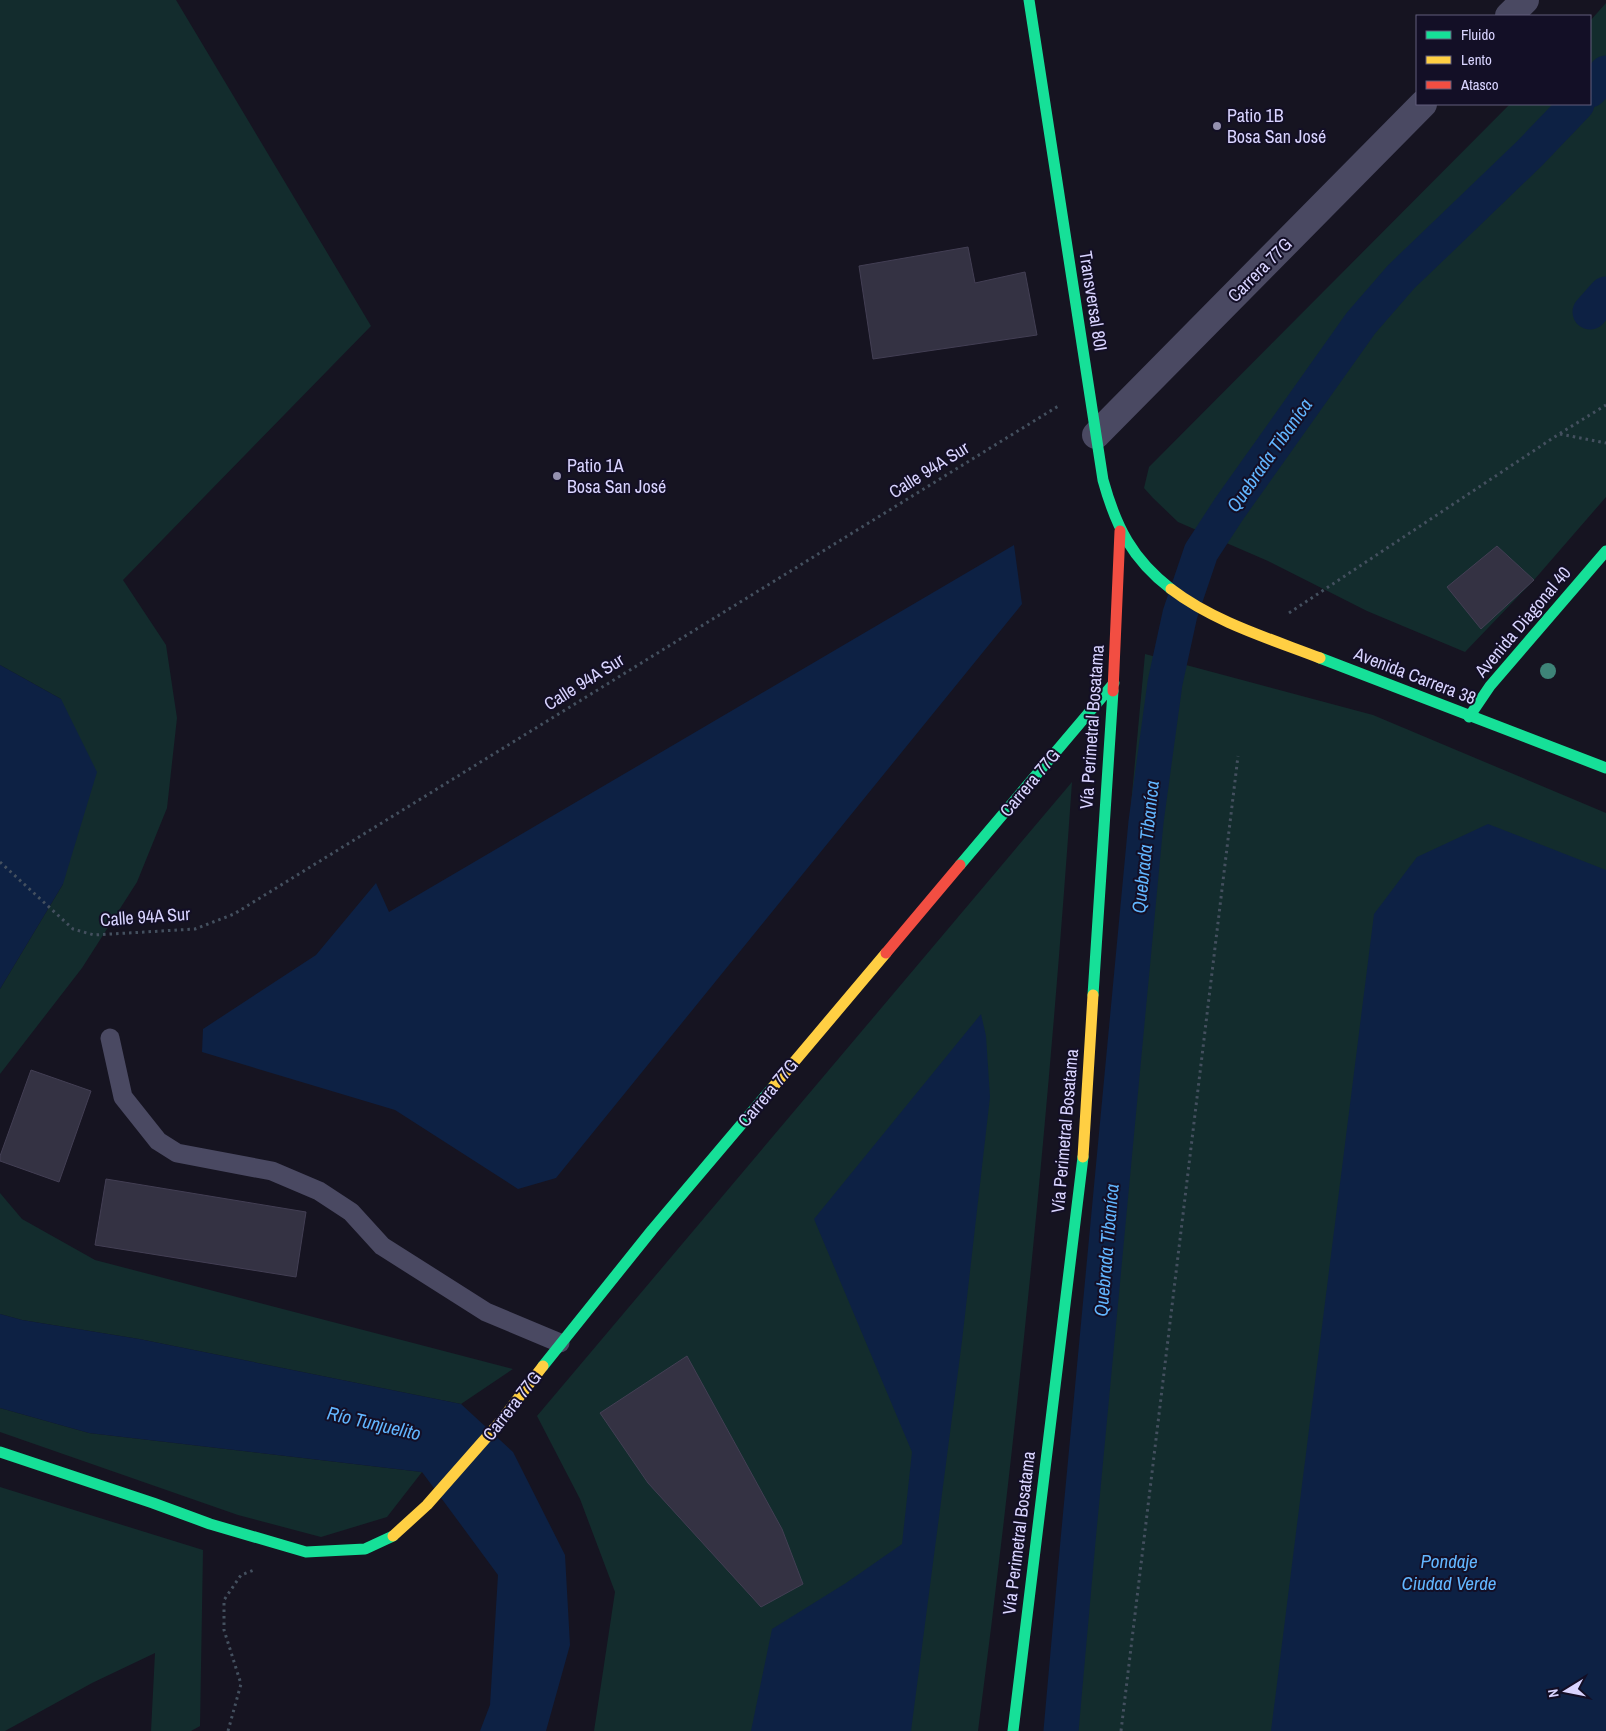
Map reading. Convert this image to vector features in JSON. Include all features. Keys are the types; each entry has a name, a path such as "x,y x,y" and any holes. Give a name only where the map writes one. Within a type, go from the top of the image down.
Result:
{"street":[{"name":"Transversal 80I","path":"1029,0 1103,480 1111,509 1120,531 1136,556 1156,578 1212,614"},
{"path":"1510,15 1525,0"},
{"name":"Carrera 77G","path":"1096,435 1422,105"},
{"name":"Vía Perimetral Bosatama","path":"1013,1731 1082,1162 1114,683 1120,531"},
{"name":"Avenida Diagonal 40","path":"1469,717 1490,686 1606,551"},
{"name":"Avenida Carrera 38","path":"1212,614 1469,717 1606,768"},
{"name":"Carrera 77G","path":"0,1452 210,1524 306,1552 365,1549 395,1536 427,1505 500,1422 560,1343 652,1230 1114,683"}],"lane":[{"path":"110,1038 123,1097 158,1142 177,1153 272,1171 319,1191 351,1212 382,1246 486,1312 560,1343"}],"path":[{"name":"Calle 94A Sur","path":"0,862 73,929 94,935 195,929 234,914 1089,387"},
{"path":"1258,633 1559,434 1606,406"},
{"path":"1559,434 1606,443"},
{"path":"1121,1731 1238,756"},
{"path":"228,1731 240,1684 224,1630 224,1600 241,1575 260,1568"}],"green space":[{"path":"0,0 176,0 371,326 123,580 166,645 177,718 167,808 137,882 82,968 0,1074 0,989 63,884 61,699 0,665"},
{"path":"1606,3 1606,497 1534,580 1465,652 1367,611 1268,561 1178,522 1144,488 1149,467 1509,105 1591,105 1591,20"},
{"path":"1145,654 1373,715 1606,813 1606,1731 1045,1731"},
{"path":"1072,782 1054,1020 1032,1257 1007,1494 978,1731 594,1731 615,1592 580,1499 537,1416"},
{"path":"0,1193 22,1219 95,1260 513,1369 461,1404 139,1339 22,1320 0,1314"},
{"path":"0,1408 89,1433 422,1472 387,1517 321,1537 238,1515 0,1432"},
{"path":"0,1487 203,1550 200,1726 191,1731 151,1731 155,1653 92,1683 5,1731 0,1731"}],"water":[{"path":"1014,545 1022,604 556,1178 518,1189 395,1110 202,1052 203,1029 316,955 376,883 389,912"},
{"path":"0,665 61,699 97,772 63,884 0,989"},
{"name":"Pondaje Ciudad Verde","path":"1488,824 1606,870 1606,1731 1271,1731 1374,914 1417,857"},
{"path":"981,1014 986,1036 990,1097 962,1341 911,1731 751,1731 772,1629 846,1583 902,1544 912,1452 814,1219"},
{"name":"Río Tunjuelito","path":"0,1314 22,1320 139,1339 461,1404 513,1452 565,1555 570,1645 546,1731 480,1731 490,1705 498,1575 422,1472 89,1433 0,1408"}],"building":[{"path":"968,247 975,283 1025,272 1037,335 873,359 859,266"},
{"path":"1497,546 1534,580 1481,629 1447,587"},
{"path":"31,1070 91,1091 59,1182 0,1161 0,1156"},
{"path":"106,1179 306,1212 296,1277 95,1245"},
{"path":"687,1356 782,1529 803,1584 761,1607 648,1483 600,1413"}],"waterway":[{"name":"Quebrada Tibaníca","path":"1591,89 1606,73"},
{"name":"Quebrada Tibaníca","path":"1061,1731 1146,822 1165,683 1180,614 1201,552 1229,509 1361,323 1401,277 1530,153 1576,105"},
{"path":"1590,312 1606,294"}],"traffic: fast":[{"path":"1029,0 1103,480 1114,513 1127,541 1146,566 1171,589"},
{"path":"1469,717 1490,686 1606,551"},
{"path":"1320,658 1606,768"},
{"path":"960,865 1114,683"},
{"path":"1093,995 1113,691"},
{"path":"543,1366 652,1230 773,1087"},
{"path":"1013,1731 1083,1157"},
{"path":"0,1452 210,1524 306,1552 365,1549 393,1536"}],"traffic: slow":[{"path":"1171,589 1188,601 1224,620 1320,658"},
{"path":"773,1087 886,953"},
{"path":"1083,1157 1093,995"},
{"path":"393,1536 427,1505 500,1422 543,1366"}],"traffic: jam":[{"path":"1113,691 1120,531"},
{"path":"886,953 960,865"}],"place":[{"name":"Patio 1B Bosa San José","path":"1217,126"},
{"name":"Patio 1A Bosa San José","path":"557,476"}]}
